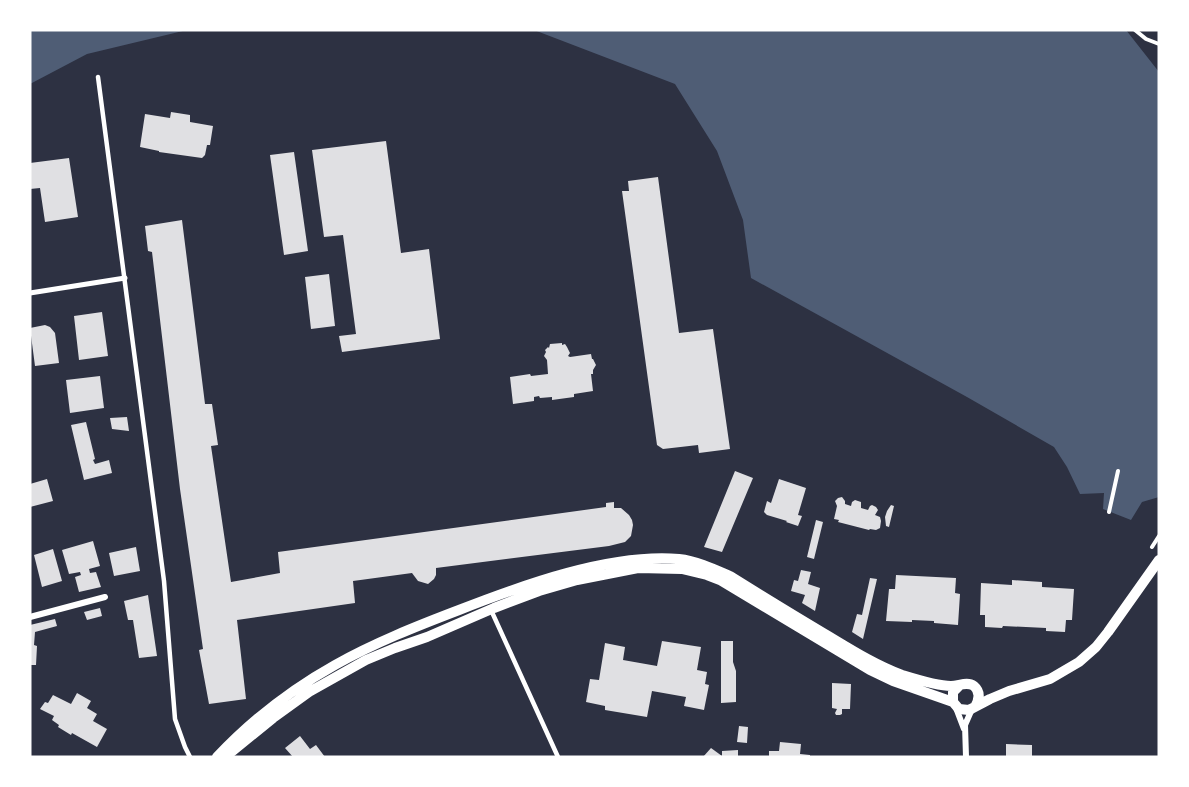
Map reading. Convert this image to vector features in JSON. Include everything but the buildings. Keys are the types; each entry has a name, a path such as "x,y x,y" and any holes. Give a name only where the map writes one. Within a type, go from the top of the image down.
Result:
{"street":[{"path":"30,293 125,278"},
{"path":"217,757 237,736 295,691 334,665 378,644 444,615 517,588 599,566 639,559 681,559 714,569 730,576 855,652 909,677 940,685 965,685 994,691 1008,691"},
{"path":"225,757 289,706 366,660 539,591 577,580 638,568 694,571 707,575 727,584 870,670 953,703 962,710 974,708 1008,691 1050,679 1079,663 1108,632 1159,560"},
{"path":"30,617 105,597"},
{"path":"966,735 953,703 953,692 965,685 976,688 979,694 966,725 966,735 966,757"}],"lane":[{"path":"98,77 164,581 175,719 184,747 190,757"},
{"path":"491,610 558,757"}],"path":[{"path":"1135,30 1146,39 1159,44"},
{"path":"1109,512 1118,471"}],"water":[{"path":"30,30 187,30 87,54 30,84"},
{"path":"534,30 1126,30 1159,72 1159,497 1142,502 1131,520 1103,509 1104,493 1080,494 1054,447 751,278 743,220 717,151 675,84"}]}
